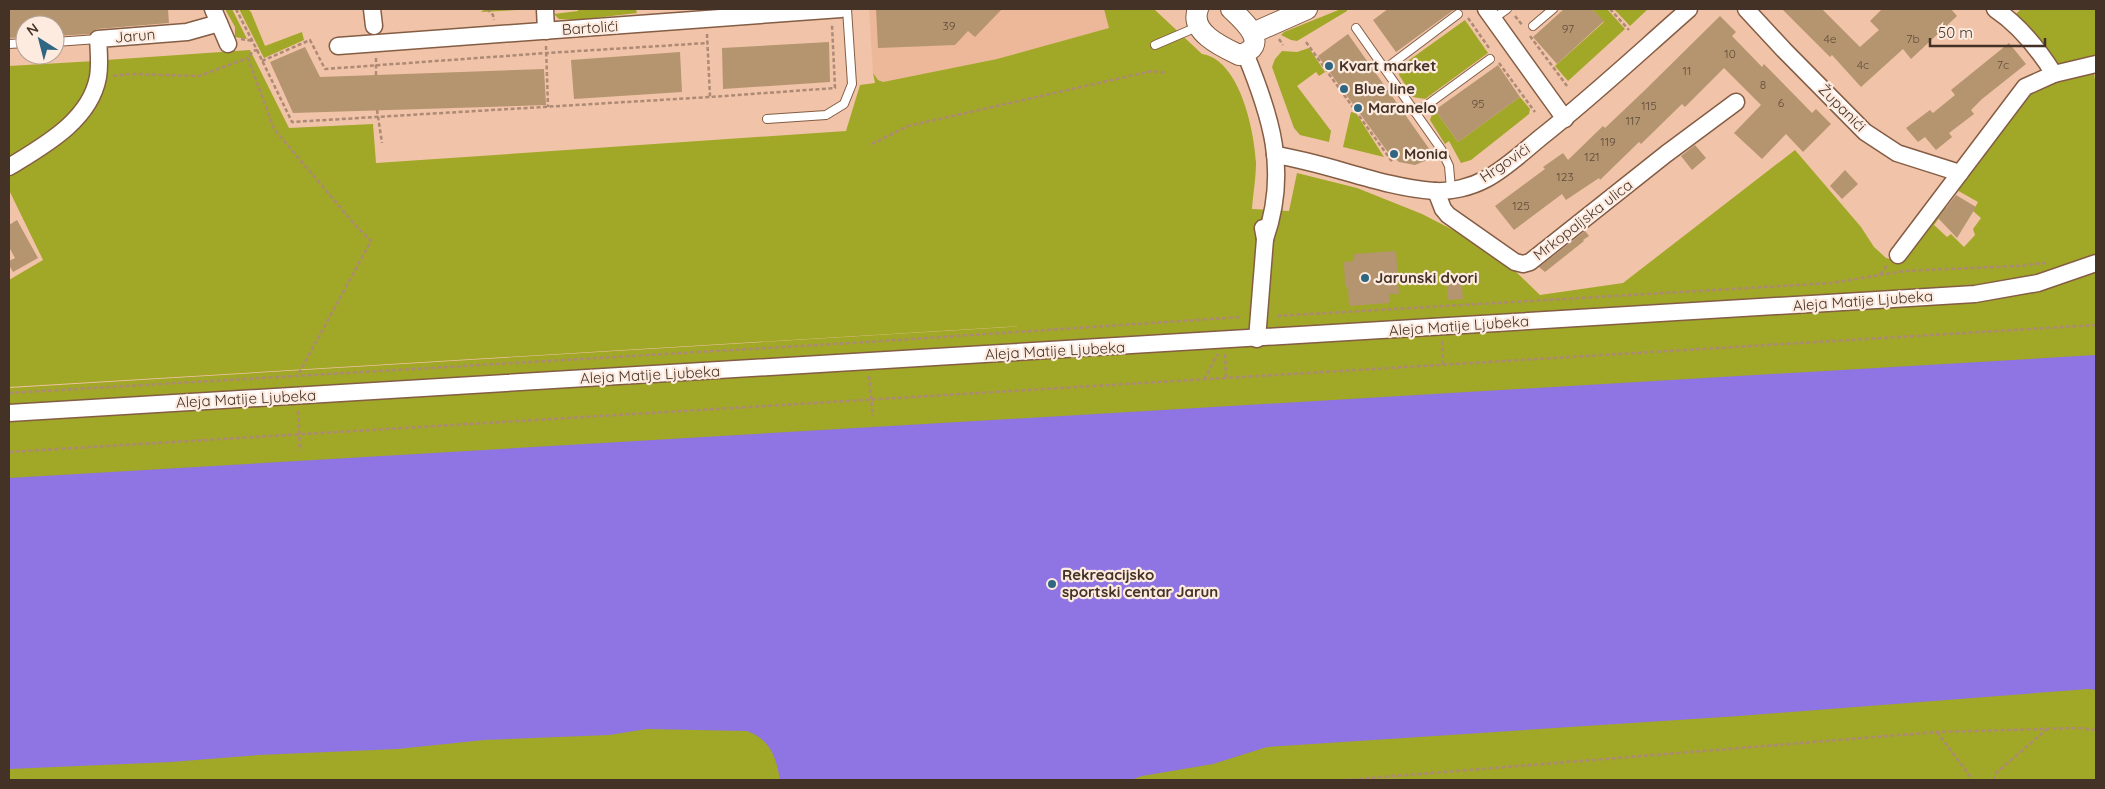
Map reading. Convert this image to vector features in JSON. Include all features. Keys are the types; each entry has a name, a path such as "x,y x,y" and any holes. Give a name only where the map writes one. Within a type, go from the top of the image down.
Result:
{"street":[{"path":"372,9 374,26"},
{"path":"545,9 546,31"},
{"name":"Bartolići","path":"338,46 546,31 663,16 707,20 840,9"},
{"path":"1198,17 1223,48 1239,55 1245,53 1254,44 1253,33 1230,9"},
{"path":"1253,33 1307,9"},
{"name":"Hrgovići","path":"1275,155 1310,161 1384,182 1444,190 1468,186 1486,179 1504,167 1565,119 1689,9"},
{"name":"Županići","path":"1746,9 1822,89 1871,136 1897,153 1960,173"},
{"path":"2005,11 2043,57 2054,74"},
{"path":"1489,14 1565,119"},
{"path":"216,16 228,44"},
{"name":"Jarun","path":"9,167 50,142 67,128 82,110 94,92 98,78 98,39 187,32 216,16"},
{"path":"1245,53 1270,121 1275,155 1268,177 1263,209 1265,239 1258,338"},
{"path":"1898,255 2025,87 2054,74 2096,64"},
{"name":"Mrkopaljska ulica","path":"1444,190 1443,209 1448,216 1515,262 1523,264 1530,262 1666,154 1736,102"},
{"name":"Aleja Matije Ljubeka","path":"9,414 1975,294 2038,283 2096,263"}],"lane":[{"path":"767,118 826,115 844,104 849,96 852,84 840,9"},
{"path":"1489,14 1508,9"},
{"path":"1533,26 1552,9"},
{"path":"1385,69 1458,14"},
{"path":"1155,45 1198,17"},
{"path":"1356,28 1440,148 1449,166 1444,190"},
{"path":"65,41 98,39"},
{"path":"1416,113 1490,60"}],"path":[{"path":"236,9 292,122 835,88 840,9"},
{"path":"488,9 493,15"},
{"path":"1508,9 1567,86"},
{"path":"1610,9 1630,30"},
{"path":"707,20 710,97"},
{"path":"546,31 548,107"},
{"path":"262,61 310,40 324,69 708,43"},
{"path":"1306,42 1393,163"},
{"path":"98,78 131,74 199,76 248,58 249,54 257,50"},
{"path":"248,58 274,129 356,226 371,241 298,375"},
{"path":"872,144 908,126 1152,70 1166,73"},
{"path":"378,110 382,143"},
{"path":"1277,316 1832,283 1920,270 2048,263"},
{"path":"9,394 298,375 858,343 1241,317"},
{"path":"9,452 871,398 1444,366 2096,325"},
{"path":"1441,335 1444,366"},
{"path":"1224,348 1226,378"},
{"path":"1204,379 1220,351"},
{"path":"869,370 872,416"},
{"path":"299,428 300,451"},
{"path":"1346,780 1937,732 2048,728 2096,730"},
{"path":"1994,780 1998,772 2048,728"},
{"path":"1937,732 1973,780"}],"shaded area":[{"path":"225,9 232,9 247,39 235,37 235,27"},
{"path":"239,9 248,9 251,12 265,46 302,32 304,40 264,58"},
{"path":"485,9 538,9 481,12"},
{"path":"578,9 636,9 637,13 577,20 559,19 554,14 578,11"},
{"path":"869,9 1104,9 1110,28 997,59 883,82 878,80 873,73"},
{"name":"Rekreacijsko sportski centar Jarun","path":"1104,9 1160,9 1155,10 1202,54 1215,59 1226,69 1243,98 1255,148 1256,174 1252,209 1289,211 1297,173 1357,188 1422,214 1457,232 1513,269 1540,295 1623,283 1795,150 1861,227 1874,247 1886,258 1899,261 1942,205 1946,208 1934,225 1947,237 1951,234 1964,247 1975,235 1973,229 1981,218 1973,211 1978,202 1955,189 2023,97 2046,83 2094,73 2096,86 2096,780 9,780 9,388 1223,314 9,387 9,280 43,260 9,190 9,175 53,145 106,60 250,50 289,128 373,124 376,163 846,131 860,85 875,83 873,73 878,80 883,82 997,59 1109,28"},
{"path":"1341,9 1347,9 1347,11 1297,41 1281,35 1284,32"},
{"path":"1592,9 1607,9 1625,29 1568,81 1555,66 1604,22"},
{"path":"1614,9 1648,9 1630,26"},
{"path":"2021,9 2096,9 2096,58 2058,64 2018,21 2016,14"},
{"path":"1465,20 1488,53 1425,99 1413,97 1399,75 1401,66"},
{"path":"1309,48 1325,72 1319,76 1316,72 1297,86 1331,131 1329,142 1300,135 1294,128 1272,67 1275,59 1282,51 1297,52"},
{"path":"95,61 90,85 69,119 9,162 9,66 65,65 65,63"},
{"path":"1520,97 1530,109 1529,114 1471,160 1461,163 1449,141 1445,144 1430,120 1435,110 1458,142"},
{"path":"1351,112 1356,113 1384,157 1343,147"},
{"name":"Rekreacijsko sportski centar Jarun","path":"2096,355 2096,690 2088,689 1739,716 1267,747 1213,764 1142,776 1131,780 780,780 777,764 767,744 747,731 647,729 609,735 484,740 397,749 9,769 9,478"}],"building":[{"path":"9,9 168,9 169,23 97,29 90,34 65,35 65,15 15,15 15,38 9,38"},
{"path":"876,9 1002,9 975,37 968,31 955,45 878,48"},
{"path":"1388,9 1455,9 1396,52 1373,20"},
{"path":"1564,9 1592,9 1604,21 1557,64 1533,37"},
{"path":"1782,9 1822,9 1860,47 1879,30 1870,21 1882,9 1951,9 1957,16 1911,59 1903,49 1861,87 1832,55 1830,57"},
{"path":"1720,16 1736,32 1732,36 1762,67 1764,64 1812,113 1816,109 1831,124 1803,152 1786,134 1762,159 1734,133 1761,105 1724,68 1685,107 1682,104 1600,180 1599,178 1566,200 1562,194 1514,230 1495,206 1545,169 1543,167 1563,153 1568,160 1603,126 1605,128"},
{"path":"1348,34 1435,157 1415,165 1399,162 1387,151 1318,56"},
{"path":"829,42 830,82 723,89 722,48"},
{"path":"2009,43 2026,64 1982,99 1971,110 1974,114 1949,133 1952,137 1936,150 1925,137 1918,142 1906,128 1930,110 1933,113 1955,95 1951,90"},
{"path":"305,47 320,77 544,69 546,105 293,113 270,62"},
{"path":"680,52 682,92 574,99 571,60"},
{"path":"1498,65 1520,97 1458,142 1435,110"},
{"path":"1695,145 1706,158 1692,170 1681,156"},
{"path":"1845,170 1858,184 1842,199 1830,186"},
{"path":"1956,195 1976,207 1957,238 1938,218"},
{"path":"17,220 38,258 13,272 9,265 9,261 15,258 9,247 9,225"},
{"path":"1585,231 1589,236 1545,272 1539,267"},
{"path":"1396,251 1399,294 1389,294 1389,303 1349,306 1348,287 1345,287 1344,262 1354,261 1354,254"},
{"path":"1461,275 1463,299 1448,300 1446,276"}],"place":[{"name":"Kvart market","path":"1329,66"},
{"name":"Blue line","path":"1344,89"},
{"name":"Maranelo","path":"1358,108"},
{"name":"Monia","path":"1394,154"},
{"name":"Jarunski dvori","path":"1365,278"},
{"name":"Rekreacijsko sportski centar Jarun","path":"1052,584"}]}
